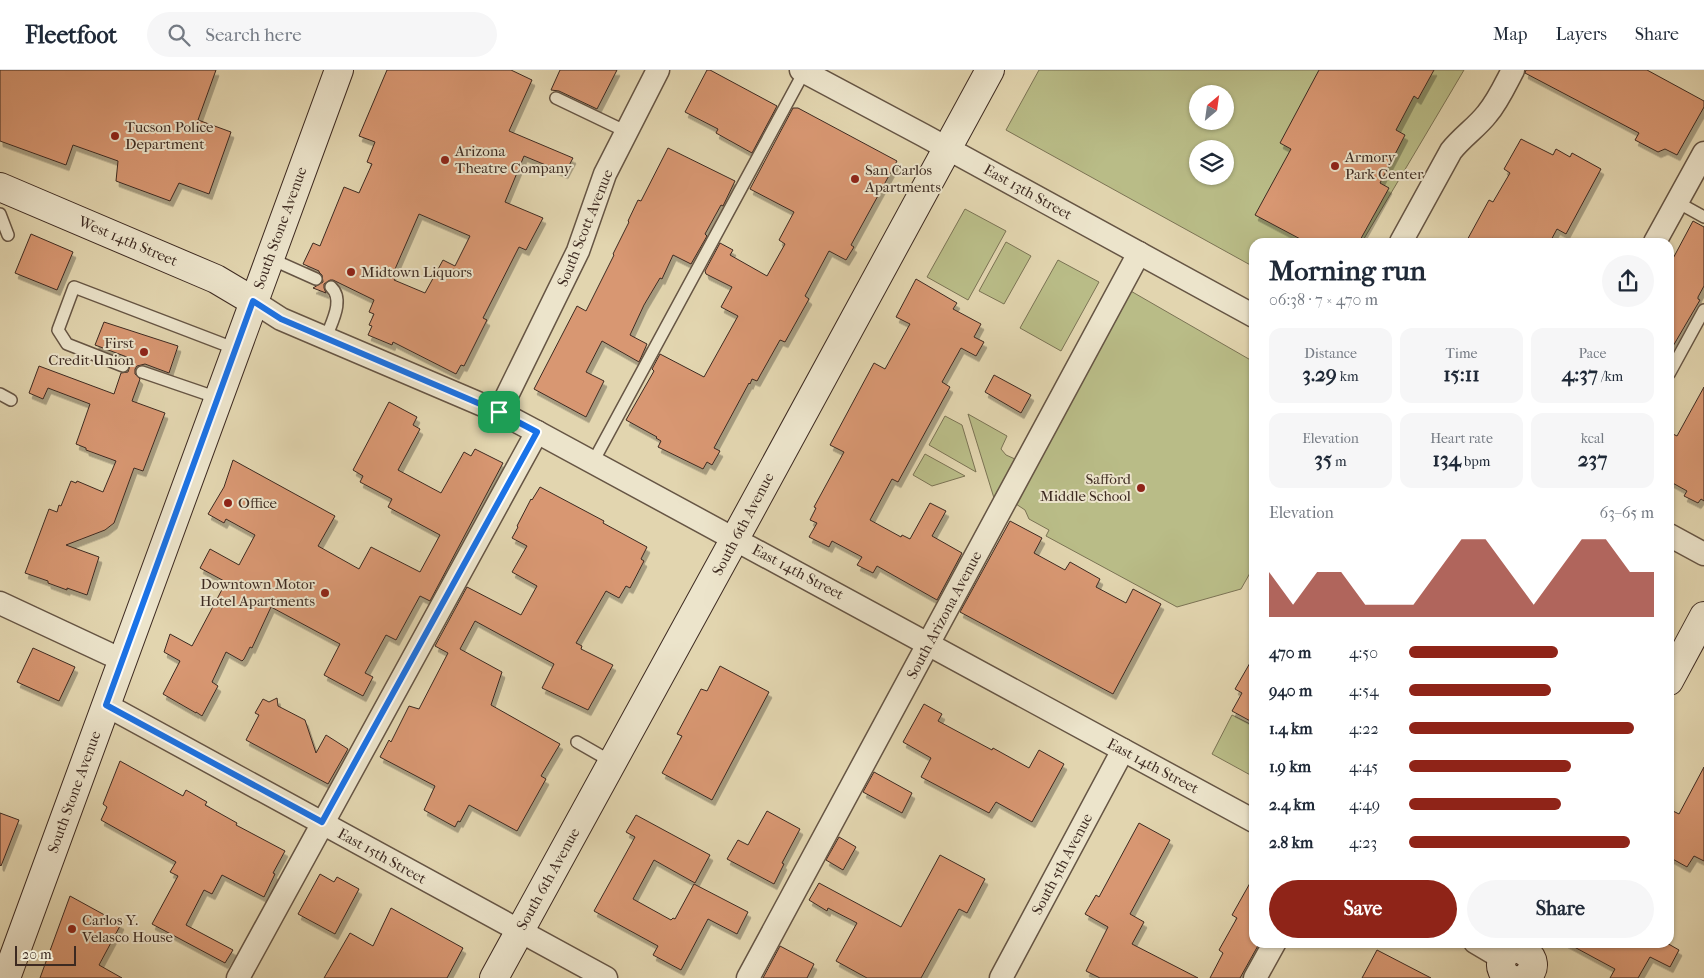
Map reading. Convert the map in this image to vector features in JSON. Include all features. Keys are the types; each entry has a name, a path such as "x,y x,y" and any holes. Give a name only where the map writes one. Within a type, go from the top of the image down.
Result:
{"street":[{"name":"South Stone Avenue","path":"6,978 339,70"},
{"name":"South Scott Avenue","path":"499,412 578,251 602,182 658,70"},
{"name":"South 6th Avenue","path":"494,978 990,70"},
{"path":"1402,238 1451,150 1493,107 1513,70"},
{"name":"East 13th Street","path":"802,71 1249,313"},
{"path":"1657,238 1704,152"},
{"name":"West 14th Street","path":"0,187 216,279 253,301"},
{"name":"South Arizona Avenue","path":"748,978 1139,253"},
{"name":"East 14th Street","path":"253,301 281,319 499,412 929,643 1249,818"},
{"path":"238,978 537,432"},
{"path":"1674,538 1704,554"},
{"path":"0,603 122,660"},
{"path":"1674,672 1704,616"},
{"name":"East 15th Street","path":"106,705 606,978"},
{"name":"South 5th Avenue","path":"1001,978 1123,750"},
{"path":"1255,978 1272,948"},
{"path":"1485,948 1519,968"}],"lane":[{"path":"593,462 802,71"},
{"path":"556,98 627,132"},
{"path":"1677,202 1704,217"},
{"path":"0,214 8,235"},
{"path":"269,258 316,279"},
{"path":"123,366 67,344 58,330 74,287 236,349"},
{"path":"326,338 337,305 337,298 331,287"},
{"path":"1674,364 1704,310"},
{"path":"142,372 218,398"},
{"path":"0,394 11,400"},
{"path":"577,742 612,762"}],"green space":[{"path":"1039,70 1464,70 1364,238 1249,238 1249,264 1006,130"},
{"path":"965,209 1006,231 968,300 927,277"},
{"path":"1006,242 1031,256 1004,304 979,291"},
{"path":"1058,260 1099,282 1061,351 1020,328"},
{"path":"1129,290 1249,359 1249,575 1241,589 1177,607 1046,536 1049,530 1029,519 1025,510 1013,502"},
{"path":"968,414 1007,436 1001,449 1006,455 1015,459 994,498"},
{"path":"945,416 962,425 976,472 929,445"},
{"path":"925,454 965,476 932,486 913,475"},
{"path":"1232,715 1249,724 1249,774 1212,754"}],"building":[{"name":"Tucson Police Department","path":"0,70 216,70 198,120 231,132 209,194 179,183 170,201 116,181 118,161 73,145 66,165 0,141"},
{"path":"387,70 511,70 532,80 509,131 573,158 565,173 524,156 505,202 543,218 526,250 519,247 483,318 487,320 464,366 461,365 456,374 393,342 392,345 368,335 372,326 369,325 374,314 369,312 374,300 333,280 324,284 326,293 313,288 323,282 322,275 319,271 303,264 313,243 320,246 344,187 359,193 372,164 367,162 375,142 359,136","holes":["419,214 470,236 455,266 443,260 425,293 394,280 395,278 392,276"]},
{"path":"560,70 617,70 597,109 559,91 551,90"},
{"path":"707,70 777,106 752,153 716,133 718,129 685,112"},
{"name":"Armory Park Center","path":"1319,70 1434,70 1418,99 1414,96 1396,130 1405,135 1380,183 1389,188 1361,238 1298,238 1255,215 1291,149 1280,143"},
{"path":"1526,70 1647,70 1704,101 1704,107 1677,155 1665,149 1658,152 1635,140 1639,133 1525,73"},
{"path":"793,108 798,108 897,161 851,245 854,247 846,260 829,251 805,296 809,299 785,342 780,340 757,381 752,379 749,383 714,448 720,451 712,465 707,462 703,469 658,447 661,441 657,437 626,420 654,371 652,369 660,354 704,377 738,316 721,307 732,287 706,274 705,271 720,243 733,250 730,255 767,276 785,244 779,240 794,212 750,189"},
{"path":"1521,139 1553,155 1556,149 1570,157 1572,153 1601,169 1566,234 1557,229 1552,238 1468,238 1489,200 1493,202 1510,173 1504,169"},
{"path":"668,148 735,181 723,206 721,205 705,234 707,236 691,264 673,255 662,279 660,278 644,305 630,335 647,344 639,362 602,341 586,372 604,381 586,417 534,389 577,306 586,311 614,255 638,200 641,201"},
{"path":"1693,221 1704,227 1704,286 1698,297 1700,300 1674,344 1674,257"},
{"path":"31,234 73,252 57,290 15,273"},
{"path":"916,279 957,303 953,309 981,324 974,337 984,342 976,356 961,348 942,382 950,387 898,482 892,479 870,520 901,537 902,535 910,539 930,503 946,511 932,536 962,553 937,600 877,566 873,573 857,565 862,557 832,541 829,547 809,537 817,523 810,520 816,508 814,507 844,452 830,445 874,363 885,369 910,324 896,317"},
{"path":"104,322 178,346 169,373 145,364 137,366 135,369 135,374 140,379 132,401 165,413 143,471 134,468 114,523 105,530 66,545 99,557 87,595 67,588 67,590 25,573 49,509 57,512 71,481 76,483 77,481 103,492 116,461 86,450 86,448 76,444 90,404 48,388 43,399 29,393 39,366 114,394 121,373 128,372 130,365 126,359 127,357 95,345"},
{"path":"994,375 1031,395 1021,413 985,392"},
{"path":"1704,387 1704,501 1701,499 1698,503 1684,496 1687,491 1674,484 1674,434 1677,436"},
{"path":"389,402 417,417 413,425 420,429 398,470 441,493 464,452 471,456 475,449 503,463 430,601 420,596 396,640 386,635 365,673 373,677 363,696 324,675 340,644 271,607 252,648 250,647 242,661 226,652 212,682 218,686 202,716 163,694 180,661 164,652 170,634 192,646 226,582 200,568 210,549 239,565 255,535 226,519 224,523 208,514 224,487 233,460 335,516 318,546 359,569 371,547 420,572 440,535 388,507 392,499 360,482 363,476 353,470"},
{"path":"540,487 604,521 603,523 647,547 641,559 644,561 630,588 626,586 619,598 606,591 576,643 582,646 581,649 613,665 588,710 542,688 554,664 475,621 460,649 502,672 491,705 560,744 541,776 546,779 517,831 469,805 460,822 458,821 455,827 424,810 435,786 380,757 389,740 391,742 409,706 419,709 448,653 435,646 467,587 521,615 537,586 512,572 527,546 512,538 531,499"},
{"path":"1010,521 1042,538 1034,553 1065,570 1070,562 1100,579 1096,587 1126,603 1133,589 1161,604 1113,694 960,612"},
{"path":"33,648 75,667 59,701 17,682"},
{"path":"1249,665 1249,720 1232,711 1242,693 1235,689"},
{"path":"720,666 769,692 712,800 662,773 682,736 677,734 701,689 707,691"},
{"path":"277,698 278,706 305,720 316,753 326,735 348,749 328,784 246,740 259,715 255,713 263,699 269,702"},
{"path":"924,704 942,714 938,721 1029,768 1039,750 1064,764 1032,822 996,802 989,813 921,777 931,758 903,742"},
{"path":"120,761 183,796 186,790 207,802 205,805 237,823 236,825 285,851 273,873 275,874 264,897 222,875 212,894 204,890 186,925 233,950 225,963 152,924 178,876 170,872 176,862 101,820 107,807 103,804"},
{"path":"1704,767 1704,861 1694,856 1687,867 1674,860 1674,812 1679,814"},
{"path":"874,772 912,793 902,813 863,792"},
{"path":"767,811 800,829 782,863 784,864 774,884 727,859 738,840 748,845"},
{"path":"0,813 19,820 1,866 0,865"},
{"path":"636,815 710,855 695,883 654,860 633,899 671,920 675,919 694,884 748,912 737,934 708,919 681,970 653,955 658,946 594,911 635,837 626,832"},
{"path":"1139,823 1170,840 1130,914 1144,922 1132,944 1198,978 1100,978 1086,971 1108,927 1085,914 1096,895 1099,897"},
{"path":"839,837 856,847 843,870 826,860"},
{"path":"940,855 985,879 967,913 959,909 921,978 867,978 836,961 857,923 828,908 827,911 809,900 819,883 901,927"},
{"path":"320,874 334,882 337,877 359,889 335,934 298,914"},
{"path":"1249,885 1249,948 1257,948 1240,978 1210,978 1223,953 1219,950 1237,918 1232,915"},
{"path":"70,896 121,924 99,965 122,978 40,978"},
{"path":"391,908 463,948 447,978 324,978 350,933 373,946"},
{"path":"780,946 814,964 807,978 763,978"},
{"path":"1674,947 1679,950 1670,967 1650,957 1638,978 1610,978 1615,969 1576,948"},
{"path":"1377,950 1431,978 1362,978"}],"place":[{"name":"Tucson Police Department","path":"115,136"},
{"name":"Arizona Theatre Company","path":"445,160"},
{"name":"Armory Park Center","path":"1335,166"},
{"name":"San Carlos Apartments","path":"855,179"},
{"name":"Midtown Liquors","path":"351,272"},
{"name":"First Credit Union","path":"144,352"},
{"name":"Safford Middle School","path":"1141,488"},
{"name":"Office","path":"228,503"},
{"name":"Downtown Motor Hotel Apartments","path":"325,593"},
{"name":"Carlos Y. Velasco House","path":"72,929"}],"route":[{"path":"253,301 281,319 499,412 537,432 322,822 106,705 253,301"}]}
